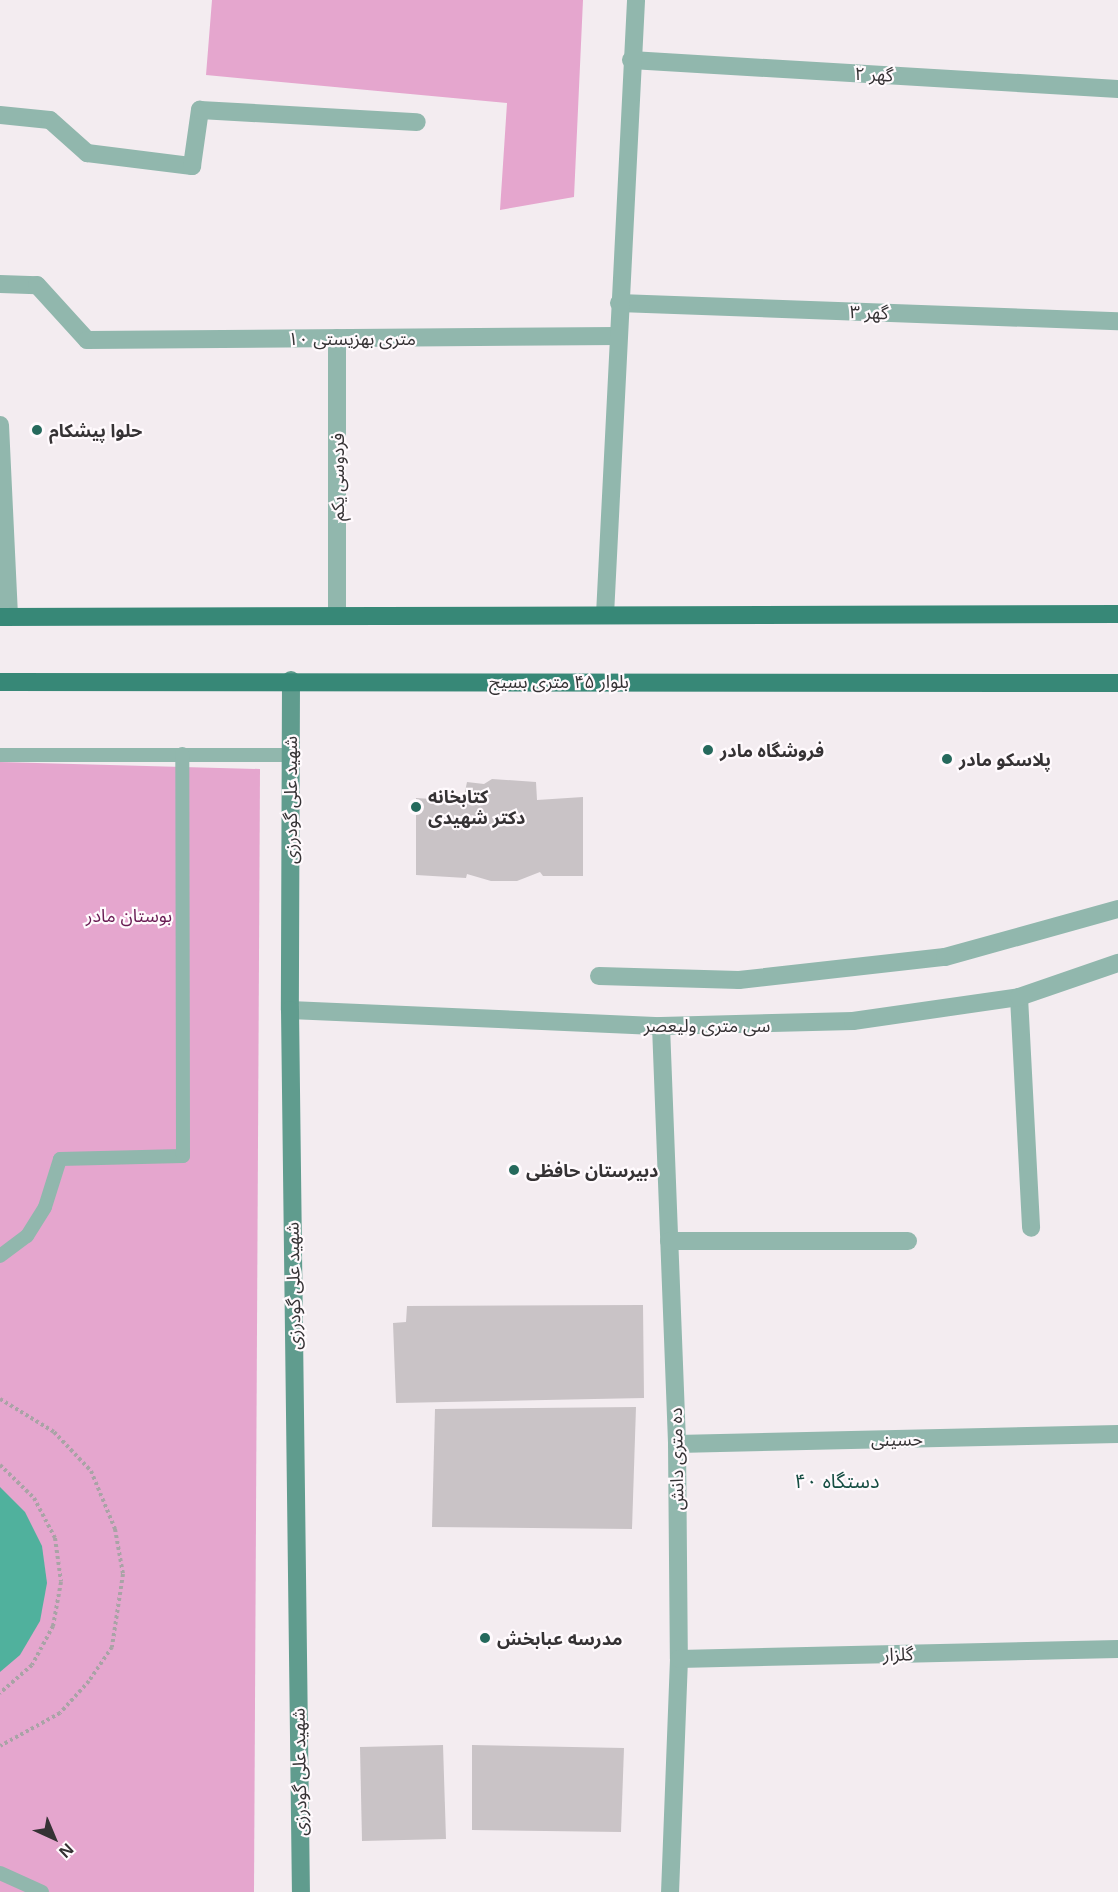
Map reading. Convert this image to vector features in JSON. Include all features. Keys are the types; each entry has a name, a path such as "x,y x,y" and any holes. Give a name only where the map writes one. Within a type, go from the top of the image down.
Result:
{"main road":[{"path":"4,617 1118,614"},
{"name":"بلوار ۴۵ متری بسیج","path":"0,682 291,680 1118,683"}],"street":[{"path":"605,615 631,60 636,0"},
{"name":"گهر ۲","path":"631,60 1118,89"},
{"path":"0,115 50,120 87,153 192,166 200,110 417,122"},
{"name":"۱۰ متری بهزیستی","path":"0,284 37,285 87,340 618,336"},
{"name":"گهر ۳","path":"619,303 1118,321"},
{"name":"فردوسی یکم","path":"337,338 338,616"},
{"path":"0,425 4,617"},
{"name":"شهید علی گودرزی","path":"291,680 290,1010 301,1892"},
{"path":"599,976 739,980 945,957 1118,909"},
{"name":"سی متری ولیعصر","path":"290,1010 661,1026 853,1021 1019,997 1118,963"},
{"path":"1019,997 1031,1228"},
{"name":"ده متری دانش","path":"661,1026 677,1444 679,1659 670,1892"},
{"path":"669,1241 908,1241"},
{"name":"حسینی","path":"677,1444 1118,1434"},
{"name":"گلزار","path":"679,1659 1118,1649"}],"lane":[{"path":"0,1256 27,1236 45,1207 60,1159 183,1156 182,754"},
{"path":"0,755 290,755"},
{"path":"0,1873 42,1892"}],"path":[{"path":"0,1399 54,1432 91,1471 115,1529 123,1574 112,1647 89,1681 60,1713 0,1746"},
{"path":"0,1465 34,1498 55,1538 61,1582 53,1626 32,1665 0,1694"}],"green space":[{"path":"212,0 583,0 574,197 500,210 507,103 206,75"},
{"name":"بوستان مادر","path":"0,762 260,769 254,1892 0,1892"}],"shaded area":[{"path":"0,1487 25,1512 42,1546 47,1583 40,1621 20,1655 0,1672"}],"building":[{"path":"492,779 536,782 537,800 583,797 583,876 543,876 540,872 517,881 491,881 467,874 466,878 416,875 416,798 463,801 467,782 484,784"},
{"path":"643,1305 644,1398 396,1403 393,1323 406,1322 407,1306"},
{"path":"636,1407 632,1529 432,1527 435,1409"},
{"path":"443,1745 446,1839 362,1841 360,1747"},
{"path":"472,1745 624,1748 621,1832 472,1830"}],"place":[{"name":"حلوا پیشکام","path":"37,430"},
{"name":"فروشگاه مادر","path":"708,750"},
{"name":"پلاسکو مادر","path":"947,759"},
{"name":"کتابخانه دکتر شهیدی","path":"416,807"},
{"name":"دبیرستان حافظی","path":"514,1170"},
{"name":"مدرسه عبابخش","path":"485,1638"}],"district":[{"name":"۴۰ دستگاه","path":"837,1480"}]}
